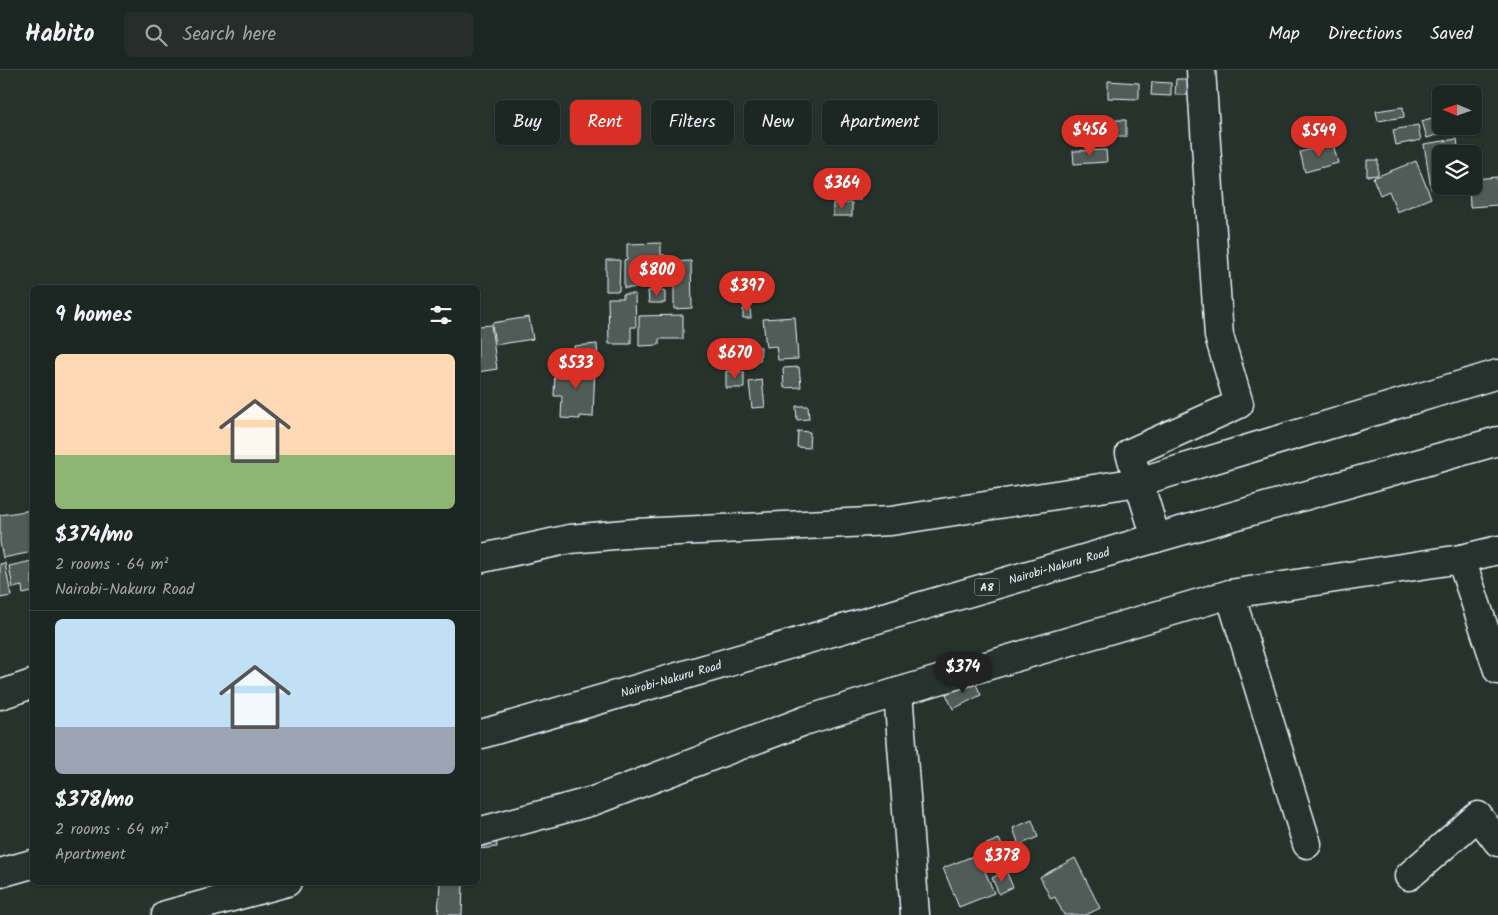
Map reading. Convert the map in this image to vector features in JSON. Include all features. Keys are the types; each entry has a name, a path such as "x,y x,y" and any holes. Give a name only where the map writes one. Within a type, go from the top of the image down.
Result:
{"main road":[{"path":"1156,538 1130,453 1239,404 1219,336 1201,70"},
{"path":"480,559 570,539 636,533 891,521 1138,482 1498,374"},
{"name":"Nairobi-Nakuru Road","path":"480,734 1156,538 1498,441"},
{"path":"480,831 592,801 807,720 1230,594 1461,559 1498,550"},
{"path":"1461,559 1498,670"},
{"path":"1230,594 1307,844"},
{"path":"0,695 30,685"},
{"path":"898,692 915,915"},
{"path":"1409,876 1478,816 1498,842"},
{"path":"0,873 30,865"},
{"path":"166,915 276,885"}],"building":[{"path":"1176,79 1191,79 1191,95 1175,95"},
{"path":"1108,81 1139,83 1139,99 1108,98"},
{"path":"1152,82 1171,83 1171,96 1151,95"},
{"path":"1403,107 1404,117 1378,121 1376,111"},
{"path":"1432,118 1432,135 1437,135 1427,138 1422,121"},
{"path":"1116,120 1126,120 1126,137 1115,137"},
{"path":"1418,125 1421,140 1396,145 1393,130"},
{"path":"1457,139 1458,145 1432,145 1432,189 1431,189 1424,144"},
{"path":"1333,144 1338,163 1305,172 1300,152"},
{"path":"1106,150 1107,162 1074,164 1073,151"},
{"path":"1367,160 1378,160 1378,175 1367,176"},
{"path":"1416,161 1431,198 1397,212 1389,191 1380,195 1373,178"},
{"path":"1497,177 1498,205 1470,207 1469,195 1482,195 1482,178"},
{"path":"832,178 860,178 860,200 832,200"},
{"path":"833,203 852,203 852,216 833,216"},
{"path":"661,243 661,255 665,255 666,281 662,281 662,287 624,288 624,260 627,259 627,244"},
{"path":"606,260 620,260 619,291 606,291"},
{"path":"691,261 692,308 674,309 674,279 667,280 666,262"},
{"path":"665,290 665,303 649,303 648,291"},
{"path":"623,294 635,294 636,327 631,327 631,344 609,344 608,298 623,298"},
{"path":"750,308 751,318 743,318 743,309"},
{"path":"683,315 683,339 659,339 659,345 639,346 639,316"},
{"path":"529,317 533,339 495,345 492,323"},
{"path":"795,317 798,359 778,360 776,346 766,347 763,319"},
{"path":"491,325 497,369 480,372 480,326"},
{"path":"597,344 598,361 575,363 574,346"},
{"path":"751,346 761,347 760,361 750,360"},
{"path":"569,365 595,365 593,417 580,416 580,419 561,418 562,396 554,396 555,368 569,368"},
{"path":"799,367 801,387 784,388 783,368"},
{"path":"726,371 744,372 744,388 726,388"},
{"path":"762,380 765,407 752,408 749,382"},
{"path":"796,406 808,406 809,419 797,420"},
{"path":"798,431 810,432 809,448 797,447"},
{"path":"30,510 30,552 3,558 0,542 0,515"},
{"path":"30,561 30,592 23,594 22,586 13,588 9,566"},
{"path":"5,563 11,596 0,598 0,564"},
{"path":"974,680 981,695 953,709 946,694"},
{"path":"1032,820 1038,837 1019,845 1013,828"},
{"path":"496,837 497,847 480,849 480,838"},
{"path":"999,839 1005,852 989,858 984,845"},
{"path":"978,854 994,893 959,907 943,868"},
{"path":"1075,858 1100,908 1086,915 1064,915 1055,897 1051,899 1040,877"},
{"path":"1006,871 1013,887 999,894 992,878"},
{"path":"440,885 463,885 462,915 438,915"}]}
